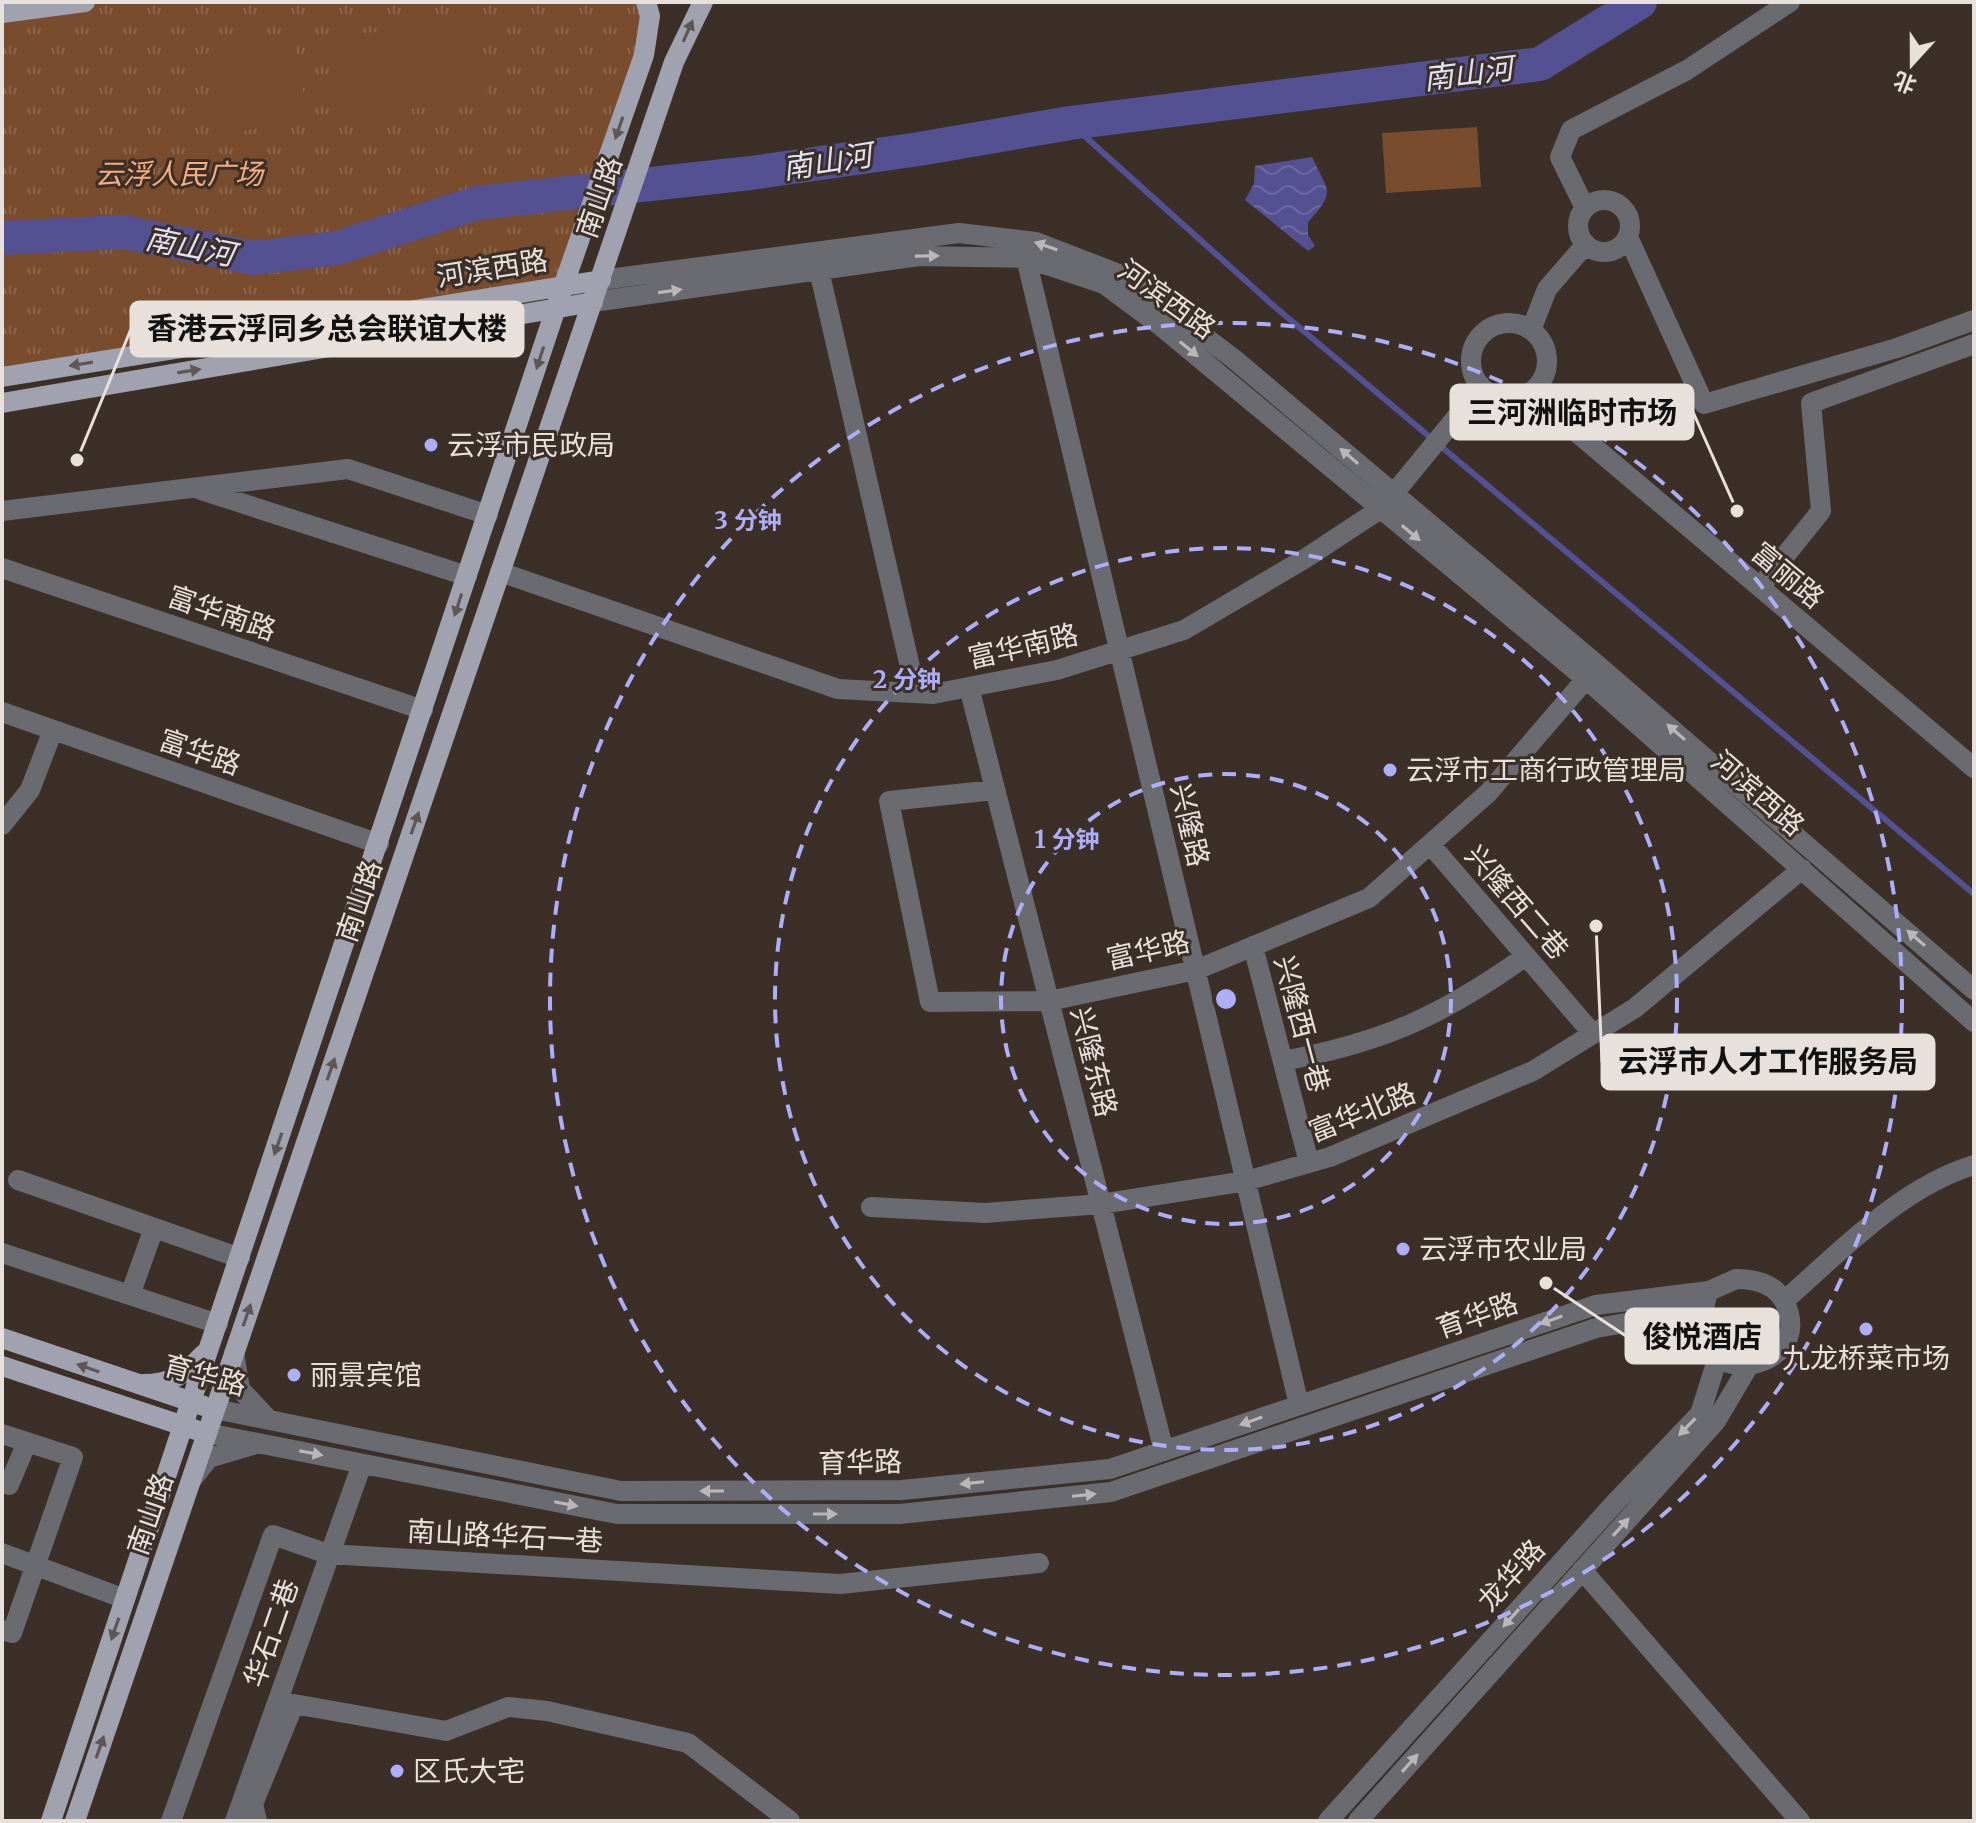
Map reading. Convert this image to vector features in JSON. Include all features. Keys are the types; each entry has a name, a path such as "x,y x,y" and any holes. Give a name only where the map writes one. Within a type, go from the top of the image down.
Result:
{"main road":[{"path":"2,13 85,2"},
{"name":"南山路","path":"51,1821 564,284 644,55 650,16 646,2"},
{"name":"南山路","path":"75,1821 674,62 703,2"},
{"name":"河滨西路","path":"2,377 601,280"},
{"name":"河滨西路","path":"2,403 555,311 593,302"},
{"name":"育华路","path":"2,1338 191,1404 215,1409"},
{"path":"136,1385 166,1384 186,1374 210,1348"},
{"name":"育华路","path":"2,1366 183,1428 207,1433"},
{"path":"128,1409 160,1432 166,1448 168,1472"}],"street":[{"path":"1585,208 1560,157 1571,130 1687,70 1790,2"},
{"path":"1628,237 1618,248 1606,252 1586,244 1578,226 1585,208 1605,200 1619,204 1629,218 1628,237 1704,404 1897,348 1974,320"},
{"name":"河滨西路","path":"601,280 959,233 1036,242 1124,276 1234,359 1586,679 1974,1022"},
{"path":"1531,330 1547,289 1586,244"},
{"name":"河滨西路","path":"593,302 919,256 1026,258 1104,284 1388,501 1974,990"},
{"name":"兴隆路","path":"1026,258 1299,1405"},
{"path":"819,270 916,693"},
{"path":"1513,323 1531,330 1544,347 1547,364 1541,382 1530,393 1508,399 1474,395 1470,360 1478,338 1500,324 1513,323"},
{"path":"1760,587 1821,511 1811,403 1974,344"},
{"name":"富丽路","path":"1530,393 1974,768"},
{"name":"富华南路","path":"500,572 838,689 933,694 1057,670 1184,630 1306,558 1388,501 1474,395"},
{"path":"2,511 348,469 488,515"},
{"path":"195,488 467,576"},
{"name":"富华南路","path":"2,568 423,710"},
{"name":"富华路","path":"995,790 889,801 930,1002 1049,1001 1196,970 1369,898 1488,793 1586,679"},
{"name":"兴隆东路","path":"969,687 1164,1451"},
{"name":"富华路","path":"2,712 379,844"},
{"path":"2,825 30,790 53,730"},
{"name":"兴隆西二巷","path":"1430,844 1593,1034"},
{"name":"富华北路","path":"871,1207 985,1213 1101,1204 1246,1181 1309,1163 1533,1071 1635,1008 1802,869"},
{"name":"兴隆西一巷","path":"1253,946 1309,1163"},
{"path":"1283,1061 1349,1048 1415,1024 1475,993 1526,956"},
{"path":"1748,1367 1733,1366 1718,1357 1704,1341 1706,1301 1736,1279 1751,1279 1774,1289 1784,1301 1911,1196 1956,1170 1974,1165"},
{"path":"18,1180 240,1258"},
{"path":"130,1295 154,1228"},
{"path":"2,1253 218,1324"},
{"name":"育华路","path":"215,1409 621,1491 902,1490 1110,1469 1596,1305 1706,1301"},
{"name":"育华路","path":"207,1433 617,1514 900,1514 1111,1492 1596,1328 1706,1301"},
{"name":"龙华路","path":"1358,1821 1716,1421 1748,1367 1763,1363 1778,1353 1786,1340 1789,1322 1784,1301"},
{"path":"234,1353 240,1389 269,1420"},
{"name":"龙华路","path":"1328,1821 1613,1505 1700,1414 1718,1357"},
{"path":"2,1434 73,1457 12,1633 2,1630"},
{"path":"2,1483 9,1485 27,1442"},
{"path":"191,1481 209,1458 231,1449 261,1443"},
{"name":"华石二巷","path":"235,1821 362,1464"},
{"name":"南山路华石一巷","path":"171,1821 273,1535 328,1554 840,1584 1039,1563"},
{"path":"2,1553 125,1599"},
{"path":"1582,1570 1800,1821"},
{"name":"华石二巷","path":"257,1821 253,1804 294,1704 446,1731 508,1707 547,1711 688,1743 790,1821"}],"green space":[{"name":"云浮人民广场","path":"85,2 646,2 650,16 564,284 2,377 2,13"},
{"path":"475,17 487,98 338,119 326,39"},
{"path":"294,39 308,120 217,135 203,54"},
{"path":"1477,127 1481,187 1386,193 1382,133"}],"water":[{"path":"1312,157 1327,191 1323,204 1308,222 1308,235 1315,246 1308,251 1245,200 1254,184 1255,166"}],"waterway":[{"name":"南山河","path":"2,238 123,232 253,258 337,248 477,203 751,173 1070,123 1540,64 1640,2"},
{"path":"1070,123 1275,307 1974,894"}],"place":[{"name":"云浮市民政局","path":"431,445"},
{"name":"香港云浮同乡总会联谊大楼","path":"77,460"},
{"name":"三河洲临时市场","path":"1737,511"},
{"name":"云浮市工商行政管理局","path":"1390,770"},
{"name":"云浮市人才工作服务局","path":"1596,926"},
{"name":"云浮市农业局","path":"1403,1249"},
{"name":"俊悦酒店","path":"1546,1283"},
{"name":"九龙桥菜市场","path":"1866,1329"},
{"name":"丽景宾馆","path":"294,1375"},
{"name":"区氏大宅","path":"397,1771"}]}
